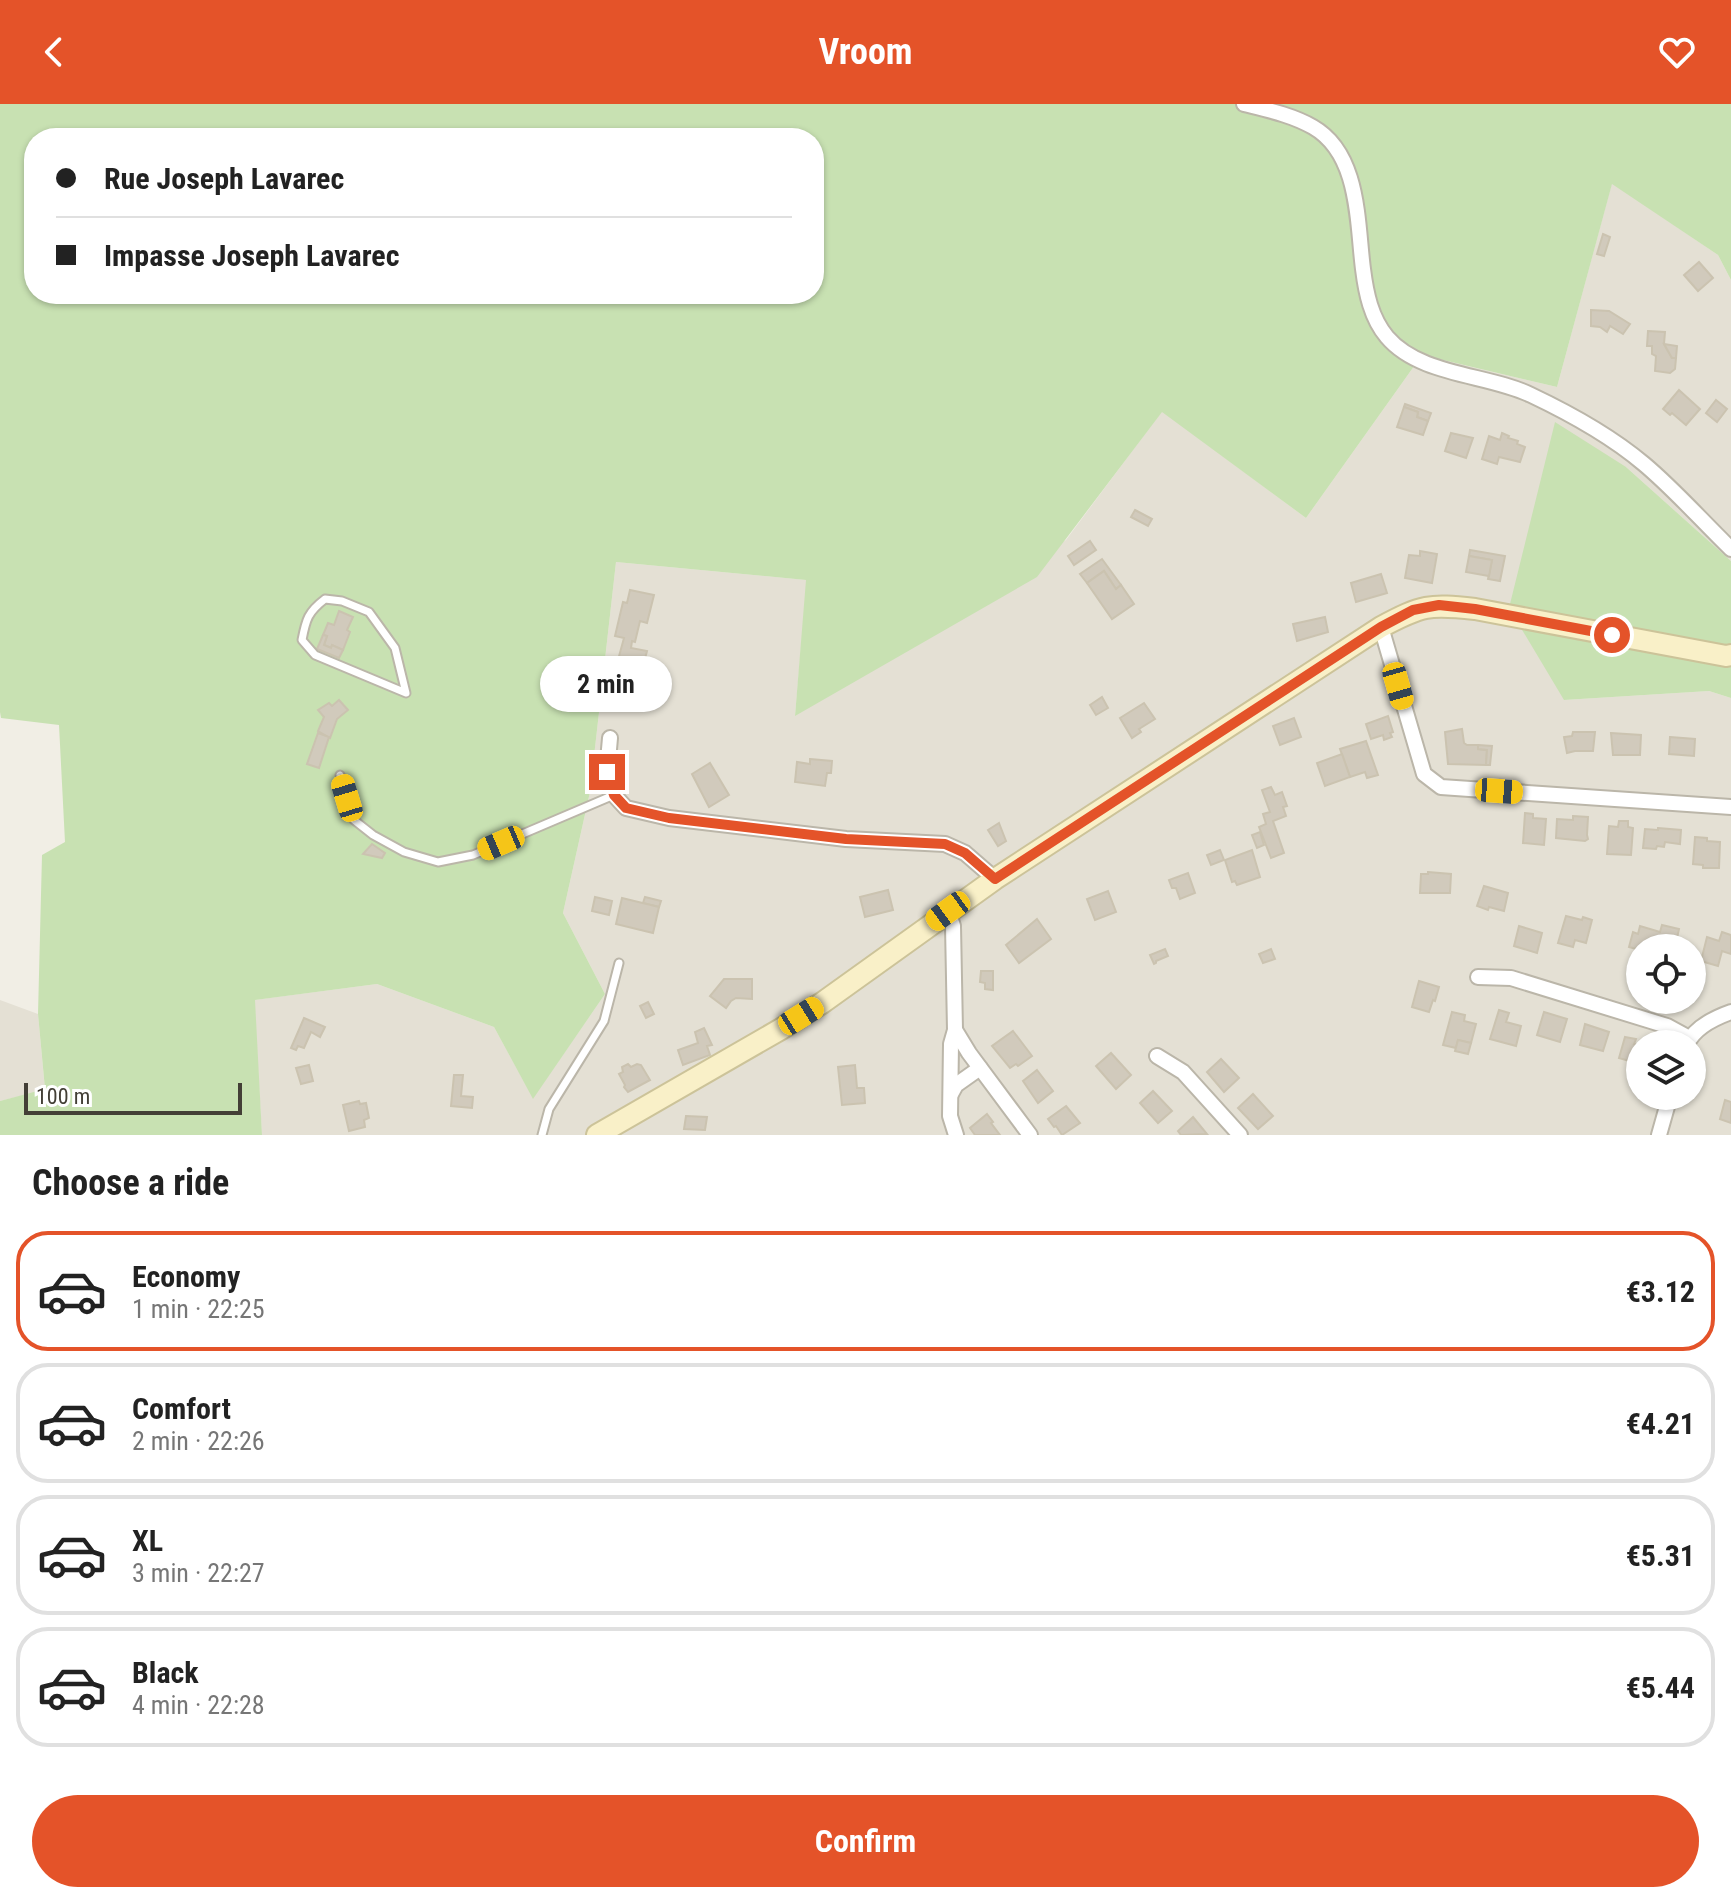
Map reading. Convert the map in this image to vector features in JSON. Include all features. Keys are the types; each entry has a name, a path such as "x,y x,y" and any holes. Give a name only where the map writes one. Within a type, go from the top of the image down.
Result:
{"street":[{"path":"1244,104 1286,115 1315,128 1330,140 1342,159 1351,177 1365,281 1374,317 1389,339 1420,362 1528,393 1594,429 1644,464 1731,549"},
{"path":"597,1135 822,1003 995,879 1381,627 1413,610 1439,605 1475,609 1731,655"},
{"path":"1381,627 1424,774 1441,787 1731,807"},
{"path":"610,738 607,772 614,795 626,808 669,818 846,839 945,844 965,853 995,879"},
{"path":"948,911 953,926 955,1030 951,1044 950,1116 956,1135"},
{"path":"1478,977 1511,978 1673,1030"},
{"path":"1700,1030 1714,1018 1731,1012"},
{"path":"955,1030 1030,1135"},
{"path":"1157,1056 1183,1072 1240,1135"},
{"path":"950,1095 956,1085 980,1068"},
{"path":"1659,1135 1666,1110"}],"lane":[{"path":"325,599 342,601 369,612 395,648 406,693 315,655 302,640 311,610 325,599"},
{"path":"340,775 354,820 404,852 438,862 473,855 614,795"},
{"path":"542,1135 549,1109 604,1021 619,963"}],"shaded area":[{"path":"1612,183 1718,255 1731,280 1731,561 1626,467 1564,700 1709,691 1731,698 1731,1135 262,1135 254,1000 377,984 494,1027 533,1098 605,994 563,913 590,792 616,562 807,580 795,715 1066,540 1162,411 1306,518 1422,355 1557,387"},
{"path":"0,1000 38,1014 45,1090 0,1101"}],"green space":[{"path":"0,104 1731,104 1731,280 1718,255 1612,184 1557,387 1422,355 1306,518 1162,412 1037,577 795,716 806,580 616,562 590,792 563,913 605,994 533,1099 494,1027 377,984 255,1000 262,1135 0,1135 0,1101 45,1089 38,1014 42,855 65,842 59,725 1,718"},
{"path":"1555,422 1626,467 1731,561 1731,698 1709,691 1564,700 1509,608"}],"building":[{"path":"1603,234 1610,237 1604,256 1597,254"},
{"path":"1699,262 1713,278 1698,291 1684,275"},
{"path":"1591,310 1609,311 1630,324 1623,334 1610,326 1607,332 1591,326"},
{"path":"1648,331 1665,332 1664,344 1672,358 1676,358 1675,369 1670,373 1655,371 1656,356 1652,354 1652,346 1647,346"},
{"path":"1664,344 1677,346 1676,358 1672,358"},
{"path":"1679,390 1700,409 1686,425 1663,409"},
{"path":"1716,400 1727,409 1717,422 1706,413"},
{"path":"1405,404 1431,413 1428,421 1417,417 1418,412 1404,407"},
{"path":"1404,407 1418,412 1417,417 1428,421 1423,435 1397,427"},
{"path":"1451,433 1473,438 1466,458 1445,451"},
{"path":"1502,433 1525,447 1520,462 1499,457 1497,464 1482,459 1489,436 1500,440"},
{"path":"1135,510 1152,519 1148,526 1131,517"},
{"path":"1090,541 1096,550 1074,565 1068,556"},
{"path":"1470,550 1505,556 1500,581 1488,579 1492,560 1469,556"},
{"path":"1420,551 1437,554 1432,583 1405,578 1409,555 1420,556"},
{"path":"1469,556 1492,560 1489,576 1466,572"},
{"path":"1102,559 1121,585 1116,589 1104,571 1087,583 1080,574"},
{"path":"1104,571 1116,589 1121,585 1134,604 1112,619 1087,583"},
{"path":"1381,574 1387,593 1356,602 1351,583"},
{"path":"630,590 654,595 647,623 640,621 635,642 632,641 631,648 647,651 643,666 618,660 624,638 615,636 623,602 627,603"},
{"path":"339,611 353,617 343,650 324,645 327,636 323,635 328,623 334,625"},
{"path":"1325,617 1328,632 1297,641 1293,624"},
{"path":"323,635 327,636 324,645 343,650 339,658 317,649"},
{"path":"1102,697 1108,708 1096,715 1090,705"},
{"path":"339,700 348,710 337,719 330,738 318,731 324,717 318,710 329,703 332,706"},
{"path":"1144,703 1155,719 1139,729 1141,732 1132,738 1120,718"},
{"path":"1388,716 1392,737 1384,740 1383,735 1371,739 1366,724"},
{"path":"1294,718 1301,737 1280,745 1273,726"},
{"path":"1462,729 1464,743 1487,750 1486,765 1448,764 1445,732"},
{"path":"1573,732 1595,732 1593,751 1567,753 1564,737 1572,736"},
{"path":"318,733 329,737 319,768 307,764"},
{"path":"1611,733 1641,735 1640,755 1613,755"},
{"path":"1670,737 1695,739 1694,756 1669,754"},
{"path":"1366,741 1378,775 1367,778 1365,772 1350,777 1340,749"},
{"path":"1478,745 1492,746 1490,765 1486,765 1487,750 1478,749"},
{"path":"1342,754 1350,777 1325,786 1317,763"},
{"path":"810,759 832,761 825,786 795,782 797,762 810,764"},
{"path":"710,763 729,795 709,807 692,774"},
{"path":"1271,787 1275,795 1282,792 1287,806 1283,807 1286,816 1273,821 1284,853 1271,858 1259,827 1266,824 1263,814 1270,812 1262,790"},
{"path":"1525,813 1533,814 1533,818 1546,819 1544,845 1523,843"},
{"path":"1573,816 1588,817 1588,839 1556,838 1557,819 1573,820"},
{"path":"1619,821 1628,821 1628,827 1633,828 1631,855 1607,854 1609,826 1618,827"},
{"path":"999,823 1006,841 998,846 988,830"},
{"path":"1645,829 1681,830 1680,844 1665,842 1664,847 1643,848"},
{"path":"1260,832 1264,845 1257,848 1252,835"},
{"path":"1695,837 1720,842 1719,868 1703,868 1703,865 1693,864"},
{"path":"372,844 385,853 382,858 363,854"},
{"path":"1220,850 1224,860 1211,865 1207,855"},
{"path":"1252,850 1260,877 1237,885 1235,881 1232,882 1225,860"},
{"path":"1188,873 1195,893 1180,899 1169,880"},
{"path":"1421,874 1451,874 1450,893 1420,893"},
{"path":"1484,886 1508,893 1504,911 1477,906"},
{"path":"888,890 893,910 865,917 860,897"},
{"path":"1108,891 1116,912 1095,920 1087,899"},
{"path":"595,897 612,901 609,915 592,911"},
{"path":"645,897 661,901 659,907 643,903"},
{"path":"622,898 659,907 653,933 616,924"},
{"path":"1566,916 1592,920 1586,943 1575,940 1573,947 1558,943"},
{"path":"1037,919 1051,939 1019,963 1006,945"},
{"path":"1662,925 1679,929 1678,934 1638,934 1640,926 1660,932"},
{"path":"1519,926 1542,933 1537,953 1514,946"},
{"path":"1722,932 1731,935 1731,954 1722,951 1718,966 1706,962 1707,937 1719,941"},
{"path":"1165,949 1168,956 1154,964 1150,955"},
{"path":"1271,949 1275,959 1263,963 1259,954"},
{"path":"981,971 993,971 993,990 985,989 985,983 980,982"},
{"path":"724,979 752,979 752,999 736,998 726,1008 710,996"},
{"path":"1419,981 1439,987 1429,1012 1412,1007"},
{"path":"648,1002 654,1014 646,1018 640,1006"},
{"path":"1499,1010 1509,1013 1506,1022 1521,1026 1516,1046 1490,1039"},
{"path":"1452,1012 1465,1015 1464,1021 1476,1024 1471,1043 1458,1040 1456,1048 1443,1045"},
{"path":"1544,1012 1567,1019 1560,1042 1537,1035"},
{"path":"304,1018 325,1027 320,1037 311,1032 304,1048 298,1046 296,1050 291,1048"},
{"path":"1585,1024 1609,1032 1603,1051 1580,1045"},
{"path":"704,1028 712,1045 707,1046 710,1055 683,1065 678,1050 698,1043 695,1032"},
{"path":"1013,1031 1032,1056 1010,1068 992,1046"},
{"path":"1625,1037 1626,1037 1626,1060 1619,1058"},
{"path":"1458,1040 1471,1043 1468,1054 1455,1051"},
{"path":"1111,1053 1131,1075 1116,1089 1096,1066"},
{"path":"1221,1059 1239,1078 1224,1092 1207,1072"},
{"path":"628,1064 631,1067 641,1065 650,1080 628,1092 619,1074 623,1072 622,1067"},
{"path":"309,1065 313,1081 301,1084 296,1068"},
{"path":"855,1065 857,1088 864,1088 865,1103 842,1105 838,1067"},
{"path":"1037,1070 1053,1091 1038,1103 1023,1081"},
{"path":"454,1075 463,1075 461,1096 473,1097 472,1108 451,1106"},
{"path":"1153,1091 1172,1111 1158,1123 1140,1103"},
{"path":"1253,1094 1273,1116 1258,1129 1238,1108"},
{"path":"1725,1100 1731,1102 1731,1123 1720,1119"},
{"path":"359,1101 360,1104 366,1103 369,1118 364,1120 365,1127 349,1131 343,1105"},
{"path":"1066,1106 1080,1123 1062,1135 1048,1119"},
{"path":"987,1114 1000,1135 975,1135 970,1128"},
{"path":"686,1116 707,1117 705,1130 684,1129"},
{"path":"1193,1117 1207,1134 1181,1135 1178,1131"}],"route":[{"path":"607,772 614,795 626,808 669,818 846,839 945,844 965,853 995,879 1381,627 1413,610 1439,605 1475,609 1612,635"}]}
